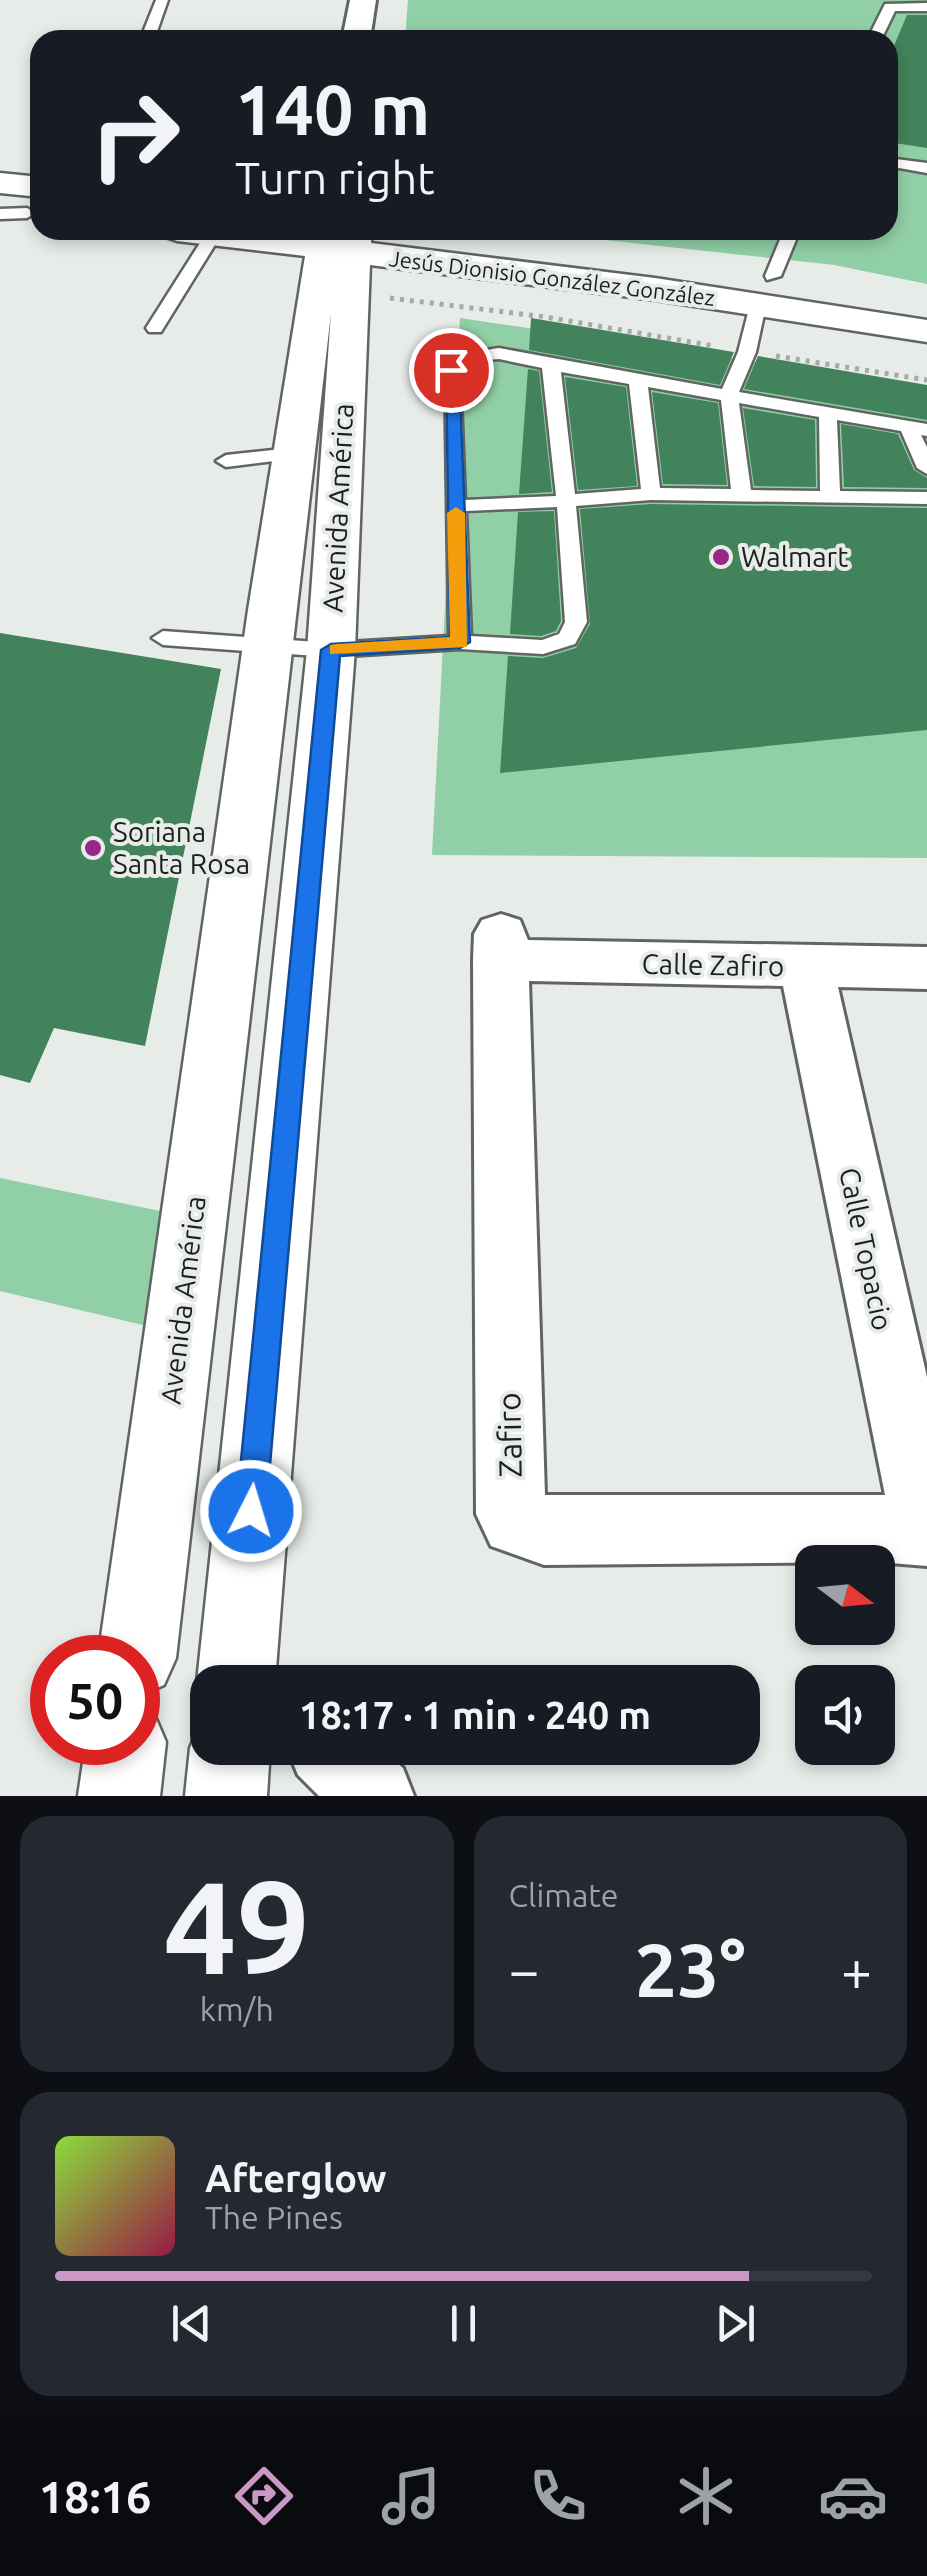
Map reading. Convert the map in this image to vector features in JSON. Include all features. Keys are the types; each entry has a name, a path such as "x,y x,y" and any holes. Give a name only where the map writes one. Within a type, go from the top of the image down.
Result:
{"main road":[{"path":"0,183 22,208"},
{"name":"Jesús Dionisio González González","path":"277,240 766,291 927,331"},
{"name":"Avenida América","path":"140,1635 292,454 348,247"},
{"name":"Avenida América","path":"251,1663 278,1210 331,650 348,247"},
{"path":"766,291 927,302"},
{"path":"208,1105 218,1120 238,1126 260,1121 288,1100"},
{"path":"192,1222 207,1204 231,1195 278,1210"},
{"path":"119,1796 123,1765"},
{"path":"226,1796 229,1765"}],"street":[{"path":"358,30 363,0"},
{"name":"Calle Zafiro","path":"500,947 806,968 927,968"},
{"name":"Zafiro","path":"500,947 511,1514 516,1522 544,1530 927,1530"},
{"name":"Calle Topacio","path":"806,968 927,1530"},
{"path":"343,1765 374,1796"}],"lane":[{"path":"152,30 162,0"},
{"path":"879,30 890,8 927,7"},
{"path":"898,164 927,168"},
{"path":"155,328 192,240"},
{"path":"742,496 729,394 788,240"},
{"path":"460,642 451,370 458,362 495,354 534,358 918,428 927,468"},
{"path":"164,638 331,650 460,642 543,646 567,639 576,622 551,364"},
{"path":"638,380 651,494"},
{"path":"828,411 830,496"},
{"path":"226,461 292,454"},
{"path":"456,506 651,494 927,498"}],"path":[{"path":"348,247 546,317 927,380"}],"green space":[{"path":"408,0 927,0 927,284 834,265 605,240 898,240 898,30 406,30"},
{"name":"Walmart","path":"460,318 927,387 927,858 432,855"},
{"path":"0,1178 165,1212 147,1326 0,1291"}],"building":[{"path":"907,15 927,15 927,148 898,144 898,36"},
{"path":"531,318 734,352 720,385 529,350"},
{"path":"758,356 927,385 927,420 744,389"},
{"path":"528,369 539,371 552,492 519,494"},
{"path":"565,377 626,387 637,486 578,490"},
{"path":"652,392 718,403 727,485 663,484"},
{"path":"743,408 815,420 816,487 754,486"},
{"path":"841,424 898,434 914,470 927,478 927,488 844,487"},
{"path":"651,504 927,508 927,730 500,773 508,656 543,658 576,648 590,624 580,509"},
{"path":"554,511 561,621 556,631 541,636 510,634 518,512"},
{"name":"Soriana Santa Rosa","path":"0,633 221,669 145,1046 54,1028 30,1083 0,1075"}],"slow traffic":[{"path":"337,650 460,642 456,513"}],"place":[{"name":"Walmart","path":"721,557"},
{"name":"Soriana Santa Rosa","path":"93,848"}],"route":[{"path":"251,1511 331,650 460,642 451,370"}]}
